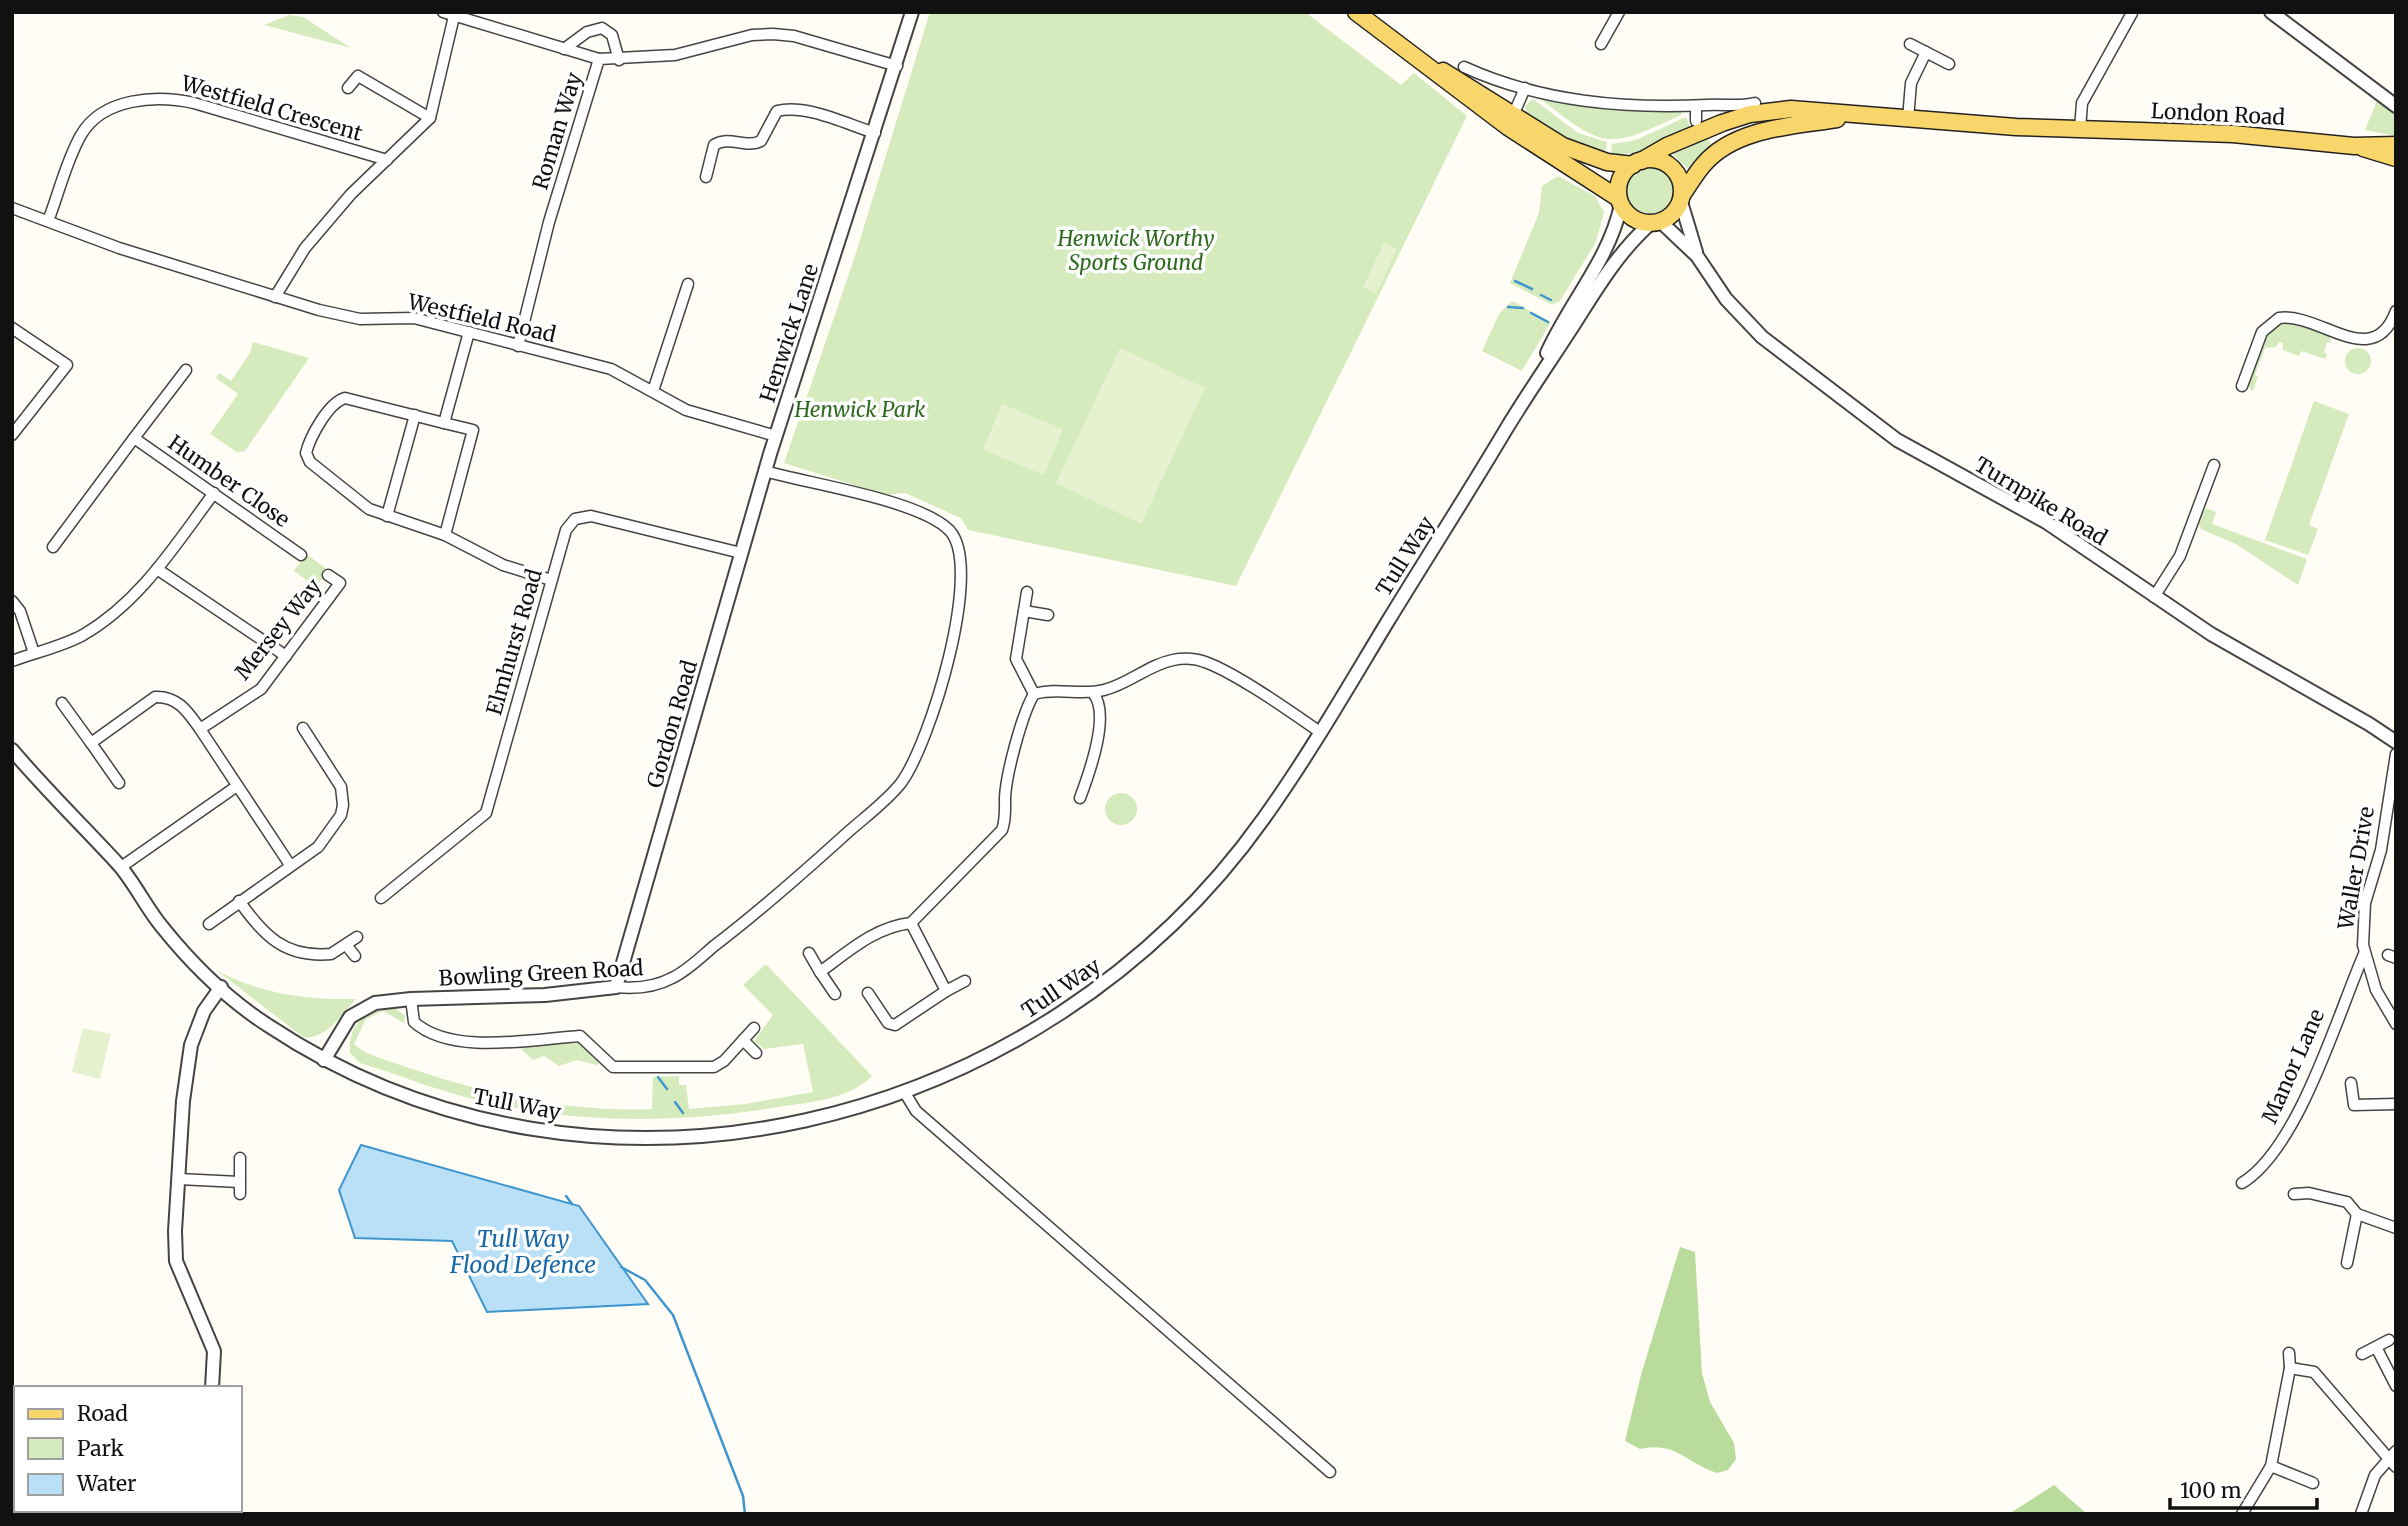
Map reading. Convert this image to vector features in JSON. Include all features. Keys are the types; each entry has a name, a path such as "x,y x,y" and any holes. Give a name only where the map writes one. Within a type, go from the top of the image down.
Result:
{"main road":[{"path":"1356,12 1429,64 1455,75 1511,121 1620,202 1633,218 1656,222 1675,212 1705,162 1733,142 1772,130 1853,116"},
{"path":"1620,202 1623,176 1637,163 1667,146 1750,114 1791,109 1853,116"},
{"name":"London Road","path":"1853,116 2233,134 2354,146 2395,155"},
{"path":"1511,121 1579,154 1607,162 1637,163 1655,160 1673,169 1679,176 1681,199"}],"street":[{"path":"443,12 599,59"},
{"name":"Henwick Lane","path":"765,471 897,66 912,12"},
{"path":"2271,12 2396,106"},
{"path":"1601,44 1617,13"},
{"path":"2080,128 2082,103 2132,13"},
{"path":"275,297 305,247 351,194 430,118 454,15"},
{"path":"564,49 587,32 602,28 612,36 619,60"},
{"name":"Roman Way","path":"518,346 547,230 599,59 675,55 752,35 773,34 794,36 897,66"},
{"path":"1910,44 1949,64"},
{"path":"1908,119 1911,83 1926,52"},
{"path":"1464,67 1525,88 1621,106 1755,103"},
{"path":"348,88 358,76 430,118"},
{"path":"1511,121 1525,88"},
{"name":"Westfield Crescent","path":"48,221 75,150 87,128 110,110 145,99 173,99 194,103 387,160"},
{"path":"1696,106 1696,121"},
{"path":"706,177 714,145 729,140 749,144 761,141 776,111 786,108 875,133"},
{"name":"Turnpike Road","path":"1681,199 1697,256"},
{"name":"Tull Way","path":"1537,376 1557,332 1611,241 1620,202"},
{"name":"Westfield Road","path":"12,208 119,248 275,297 351,317 414,318 611,369 697,414 776,436"},
{"name":"Turnpike Road","path":"1656,222 1697,256 1726,299 1762,337 1922,457 2046,522 2154,597 2396,742"},
{"name":"Tull Way","path":"324,1060 370,1084 503,1125 591,1136 656,1140 780,1127 829,1117 905,1093 994,1053 1044,1025 1142,953 1183,915 1237,854 1320,732 1537,376 1621,252 1656,222"},
{"path":"653,391 688,284"},
{"path":"2242,386 2262,332 2278,318 2302,320 2359,340 2376,338 2386,331 2396,312"},
{"path":"12,328 67,365 12,435"},
{"path":"443,423 468,332"},
{"name":"Humber Close","path":"52,547 186,370"},
{"path":"445,535 473,430 355,399 341,399 307,448 307,456 313,464 362,505 445,535 503,565 551,580"},
{"path":"387,516 415,415"},
{"name":"Humber Close","path":"134,438 301,555"},
{"path":"2154,597 2180,556 2214,465"},
{"name":"Bowling Green Road","path":"324,1060 356,1011 375,1003 411,999 545,995 655,985 679,974 746,923 903,780 927,729 947,669 959,590 961,557 955,538 940,523 883,500 765,471"},
{"name":"Gordon Road","path":"615,987 765,471"},
{"path":"12,661 60,646 83,634 143,588 214,493"},
{"name":"Elmhurst Road","path":"382,898 486,813 567,527 575,519 582,516 741,553"},
{"path":"157,569 286,656"},
{"name":"Mersey Way","path":"200,729 261,689 340,583 328,575"},
{"path":"1027,592 1016,659 1034,694"},
{"path":"12,601 20,611 34,653"},
{"path":"1024,611 1048,615"},
{"path":"820,972 870,936 892,925 911,923 1002,830 1006,812 1005,797 1025,709 1034,694 1050,689 1093,693 1123,684 1158,664 1174,659 1196,660 1229,675 1320,732"},
{"path":"1080,798 1098,734 1097,698 1093,693"},
{"path":"91,743 155,697 179,704 200,729 290,865"},
{"path":"62,703 119,783"},
{"path":"209,924 323,842 336,825 343,805 341,787 303,729"},
{"path":"12,750 121,867 161,926 221,987 264,1023 324,1060"},
{"name":"Waller Drive","path":"2396,754 2381,849 2365,903 2364,954 2376,990 2396,1024"},
{"path":"121,867 236,786"},
{"path":"391,890 399,900"},
{"path":"239,901 261,931 278,945 324,954 338,951 357,937"},
{"path":"911,923 946,991"},
{"path":"346,945 355,956"},
{"path":"809,954 835,994"},
{"name":"Manor Lane","path":"2242,1183 2270,1160 2305,1097 2364,954"},
{"path":"868,993 888,1023 895,1025 965,981"},
{"path":"212,1386 214,1351 176,1261 183,1101 191,1045 204,1011 221,987"},
{"path":"411,999 414,1022 465,1044 580,1036 613,1067 714,1066 724,1061 754,1028"},
{"path":"743,1040 756,1053"},
{"path":"2351,1083 2353,1110 2396,1104"},
{"path":"905,1093 916,1111 1330,1472"},
{"path":"240,1158 240,1194"},
{"path":"179,1179 239,1182"},
{"path":"2294,1194 2309,1188 2347,1202 2357,1214 2396,1228"},
{"path":"2351,1257 2357,1214"},
{"path":"2362,1354 2389,1340"},
{"path":"2376,1348 2396,1386"},
{"path":"2242,1514 2271,1466 2290,1368 2290,1353"},
{"path":"2290,1368 2314,1372 2387,1460 2396,1467"},
{"path":"2361,1514 2375,1475 2396,1451"},
{"path":"2271,1466 2313,1483"}],"green space":[{"name":"Henwick Worthy Sports Ground","path":"930,12 1305,12 1401,85 1414,73 1467,116 1236,586 968,530 961,518 905,493 886,495 784,463 855,256"},
{"path":"289,15 303,17 351,48 264,25"},
{"path":"1538,97 1590,106 1682,111 1681,115 1636,135 1606,139 1592,135"},
{"path":"2378,98 2396,115 2396,136 2365,130"},
{"path":"1533,99 1578,133 1607,142 1605,154 1565,140 1527,116 1525,106"},
{"path":"1686,117 1692,131 1633,153 1611,155 1612,144 1636,140"},
{"path":"1707,138 1712,145 1688,169 1673,154"},
{"path":"1651,168 1668,175 1675,192 1668,209 1651,216 1634,209 1627,192 1634,175"},
{"path":"1558,176 1595,196 1604,212 1596,242 1560,301 1552,305 1510,283 1539,213 1542,186"},
{"path":"1384,243 1397,249 1376,294 1363,287"},
{"path":"1512,301 1551,322 1522,371 1482,351 1499,314"},
{"path":"2291,322 2324,332 2323,334 2330,337 2331,343 2327,342 2324,352 2327,354 2325,359 2301,351 2299,356 2283,350 2283,343 2279,342 2276,347 2265,348 2255,375 2258,377 2253,391 2251,390 2248,384 2267,337 2281,325"},
{"path":"253,342 309,358 245,451 237,452 210,434 238,394 216,378 219,373 231,381 250,353"},
{"path":"1120,348 1205,388 1141,524 1056,483"},
{"path":"2358,348 2367,352 2371,361 2367,370 2358,374 2349,370 2345,361 2349,352"},
{"path":"2314,401 2349,414 2309,525 2318,529 2308,555 2265,540"},
{"path":"1002,404 1063,429 1044,475 983,450"},
{"path":"2206,508 2216,512 2212,524 2307,559 2298,585 2236,544 2201,529 2198,523"},
{"path":"306,554 328,570 316,587 294,571"},
{"path":"1121,793 1133,797 1137,809 1133,821 1121,825 1109,821 1105,809 1109,797"},
{"path":"766,964 872,1076 852,1090 828,1099 741,1113 627,1119 551,1114 462,1096 360,1063 350,1053 352,1034 361,1020 376,1011 394,1007 405,1016 404,1023 383,1011 366,1019 354,1044 377,1057 494,1093 589,1108 652,1109 653,1077 679,1076 679,1085 686,1085 689,1109 745,1104 813,1092 803,1044 764,1049 754,1041 773,1015 743,985"},
{"path":"216,970 250,985 284,994 356,999 326,1030 319,1035 303,1037"},
{"path":"83,1028 111,1034 100,1079 72,1072"},
{"path":"578,1040 599,1063 596,1065 577,1060 559,1066 544,1056 533,1060 516,1044"},
{"path":"1680,1247 1695,1252 1702,1373 1710,1402 1734,1443 1736,1459 1728,1470 1717,1473 1672,1450 1652,1447 1640,1449 1625,1441 1641,1375"},
{"path":"2054,1485 2087,1514 2009,1514"}],"water":[{"name":"Tull Way Flood Defence","path":"361,1145 579,1206 648,1304 487,1312 452,1241 355,1238 339,1190"}],"waterway":[{"path":"1515,281 1532,289"},
{"path":"1541,295 1551,300"},
{"path":"1508,307 1523,308"},
{"path":"1531,313 1548,322"},
{"path":"658,1077 667,1089"},
{"path":"675,1102 683,1113"},
{"path":"566,1196 572,1204"},
{"path":"621,1267 645,1280 673,1315 743,1496 745,1514"}],"park label":[{"name":"Henwick Park","path":"860,409"}]}
